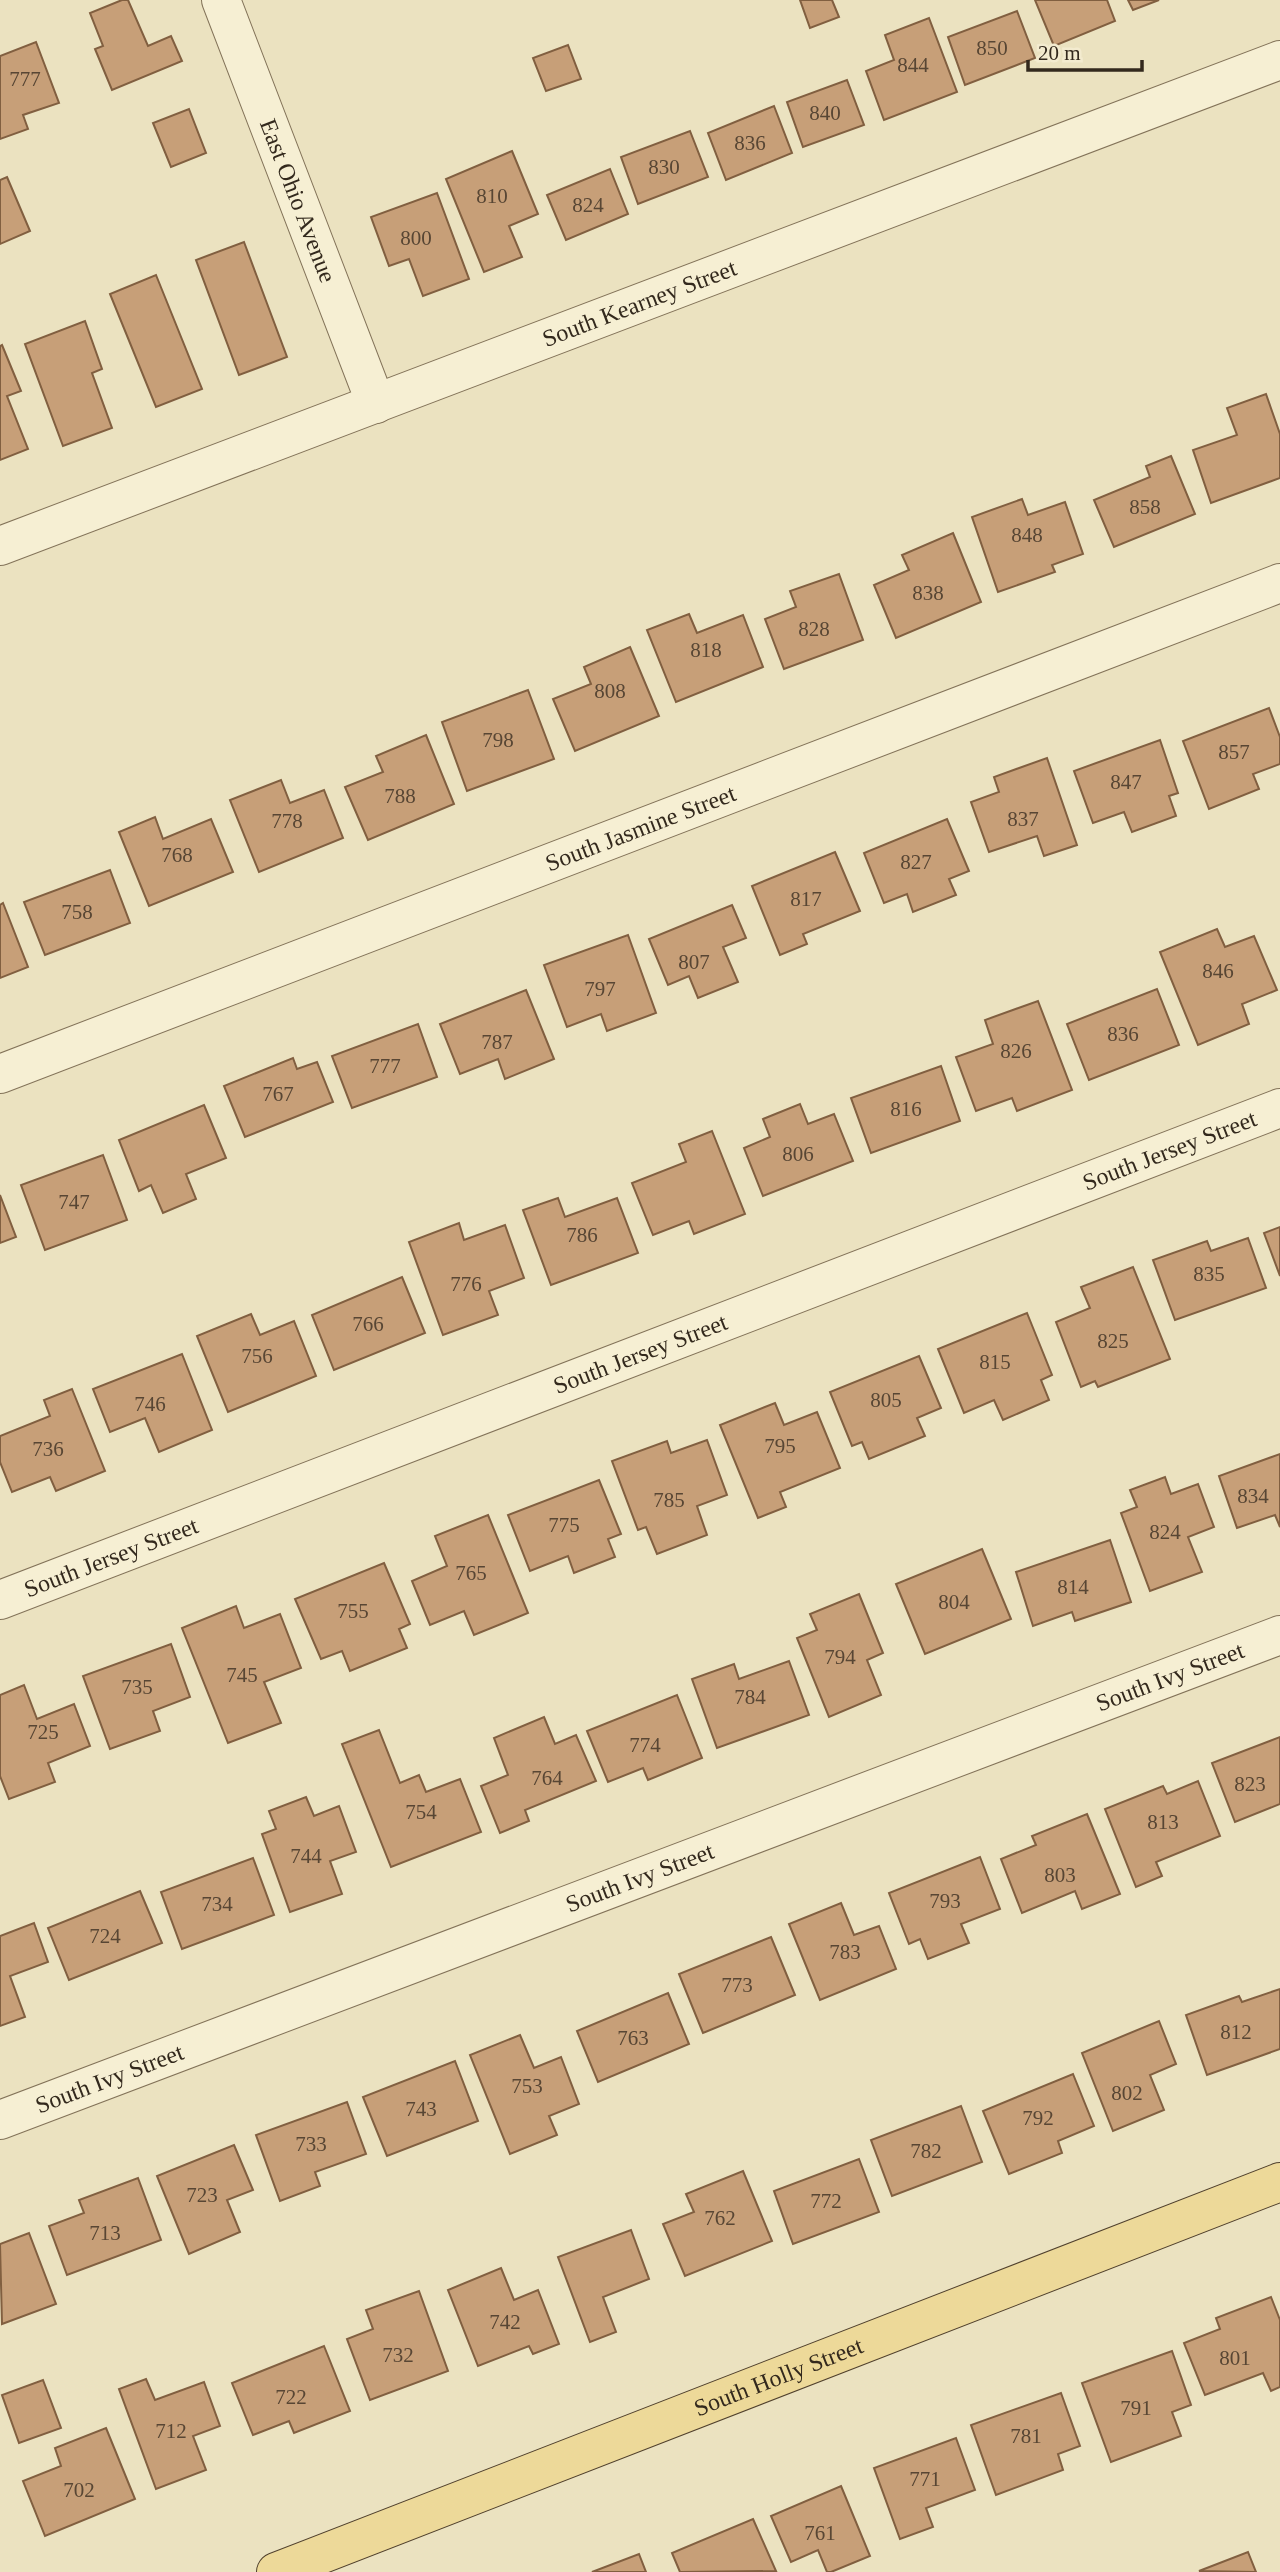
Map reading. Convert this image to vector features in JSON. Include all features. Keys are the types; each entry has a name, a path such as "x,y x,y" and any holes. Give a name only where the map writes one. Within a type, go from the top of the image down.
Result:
{"main road":[{"name":"South Holly Street","path":"276,2572 1280,2182"}],"street":[{"name":"East Ohio Avenue","path":"221,0 376,404"},
{"name":"South Kearney Street","path":"0,547 1280,60"},
{"name":"South Jasmine Street","path":"0,1074 1280,583"},
{"name":"South Jersey Street","path":"0,1600 1280,1108"},
{"name":"South Ivy Street","path":"0,2120 1280,1634"}],"building":[{"path":"128,0 148,46 171,36 182,61 112,90 95,49 103,46 90,13"},
{"path":"800,0 832,0 839,17 810,28"},
{"path":"1035,0 1107,0 1115,21 1054,46"},
{"path":"1128,0 1159,0 1133,10"},
{"path":"1017,11 1035,58 965,85 948,37"},
{"path":"929,18 957,92 884,120 866,71 894,60 885,35"},
{"path":"36,42 59,103 23,115 28,129 0,139 0,56"},
{"path":"568,45 581,79 546,91 533,58"},
{"path":"847,80 864,125 803,147 787,102"},
{"path":"774,106 792,153 726,180 708,133"},
{"path":"189,109 206,153 171,167 153,123"},
{"path":"690,131 708,177 638,204 621,157"},
{"path":"512,151 538,214 509,226 522,257 484,272 446,179"},
{"path":"610,169 628,214 566,240 547,195"},
{"path":"7,177 30,231 0,244 0,180"},
{"path":"437,193 469,279 423,296 409,259 389,266 371,217"},
{"path":"244,242 287,357 239,375 196,260"},
{"path":"156,275 202,389 156,407 110,294"},
{"path":"85,321 102,369 92,373 112,428 63,446 25,344"},
{"path":"2,345 21,391 7,396 28,449 0,460 0,346"},
{"path":"1266,394 1280,434 1280,478 1211,503 1193,450 1237,435 1227,408"},
{"path":"1171,456 1195,514 1114,547 1094,500 1150,477 1146,466"},
{"path":"1022,499 1028,515 1065,502 1083,554 1052,565 1055,572 998,592 972,517"},
{"path":"953,533 981,602 896,638 874,585 909,570 902,555"},
{"path":"839,574 863,640 784,669 765,619 796,607 790,591"},
{"path":"689,614 697,633 743,615 763,667 676,702 647,630"},
{"path":"630,647 659,716 575,751 553,699 591,684 584,667"},
{"path":"528,690 554,759 467,791 442,722"},
{"path":"1269,708 1280,737 1280,764 1253,774 1259,789 1209,809 1183,741"},
{"path":"426,735 454,804 368,840 345,787 383,772 376,756"},
{"path":"1160,740 1178,793 1169,796 1176,816 1132,832 1124,812 1093,823 1074,771"},
{"path":"1047,758 1077,845 1044,856 1037,836 989,852 971,802 999,792 994,777"},
{"path":"281,780 290,803 324,790 343,838 259,872 230,800"},
{"path":"155,817 163,839 211,819 233,872 149,906 119,832"},
{"path":"947,819 969,871 949,879 956,895 913,912 907,894 884,903 864,853"},
{"path":"835,852 860,911 803,934 807,944 780,955 752,886"},
{"path":"110,870 130,923 45,955 24,902"},
{"path":"3,903 28,967 0,978 0,905"},
{"path":"732,905 746,938 723,947 738,982 698,998 689,976 668,985 649,939"},
{"path":"1217,929 1225,947 1254,936 1277,990 1242,1004 1249,1024 1198,1045 1160,952"},
{"path":"628,935 656,1013 607,1031 601,1014 567,1027 544,965"},
{"path":"1157,989 1179,1045 1089,1080 1067,1024"},
{"path":"526,990 554,1059 505,1079 498,1059 460,1074 440,1024"},
{"path":"1038,1001 1072,1090 1017,1111 1012,1098 976,1111 956,1057 993,1044 985,1020"},
{"path":"418,1024 437,1077 352,1108 332,1056"},
{"path":"293,1058 297,1069 317,1062 333,1102 245,1137 224,1086"},
{"path":"941,1066 960,1121 871,1153 851,1098"},
{"path":"800,1104 808,1124 834,1114 853,1161 763,1196 744,1148 770,1137 763,1119"},
{"path":"204,1105 226,1158 186,1174 196,1199 163,1213 151,1185 139,1191 119,1140"},
{"path":"712,1131 745,1214 694,1234 689,1221 653,1235 632,1183 686,1162 679,1144"},
{"path":"103,1155 127,1220 45,1250 21,1185"},
{"path":"0,1195 16,1237 0,1243"},
{"path":"558,1198 565,1217 617,1198 638,1253 551,1285 523,1210"},
{"path":"459,1223 464,1240 505,1225 524,1278 489,1291 498,1315 443,1335 409,1242"},
{"path":"1280,1227 1280,1276 1264,1233"},
{"path":"1248,1238 1266,1288 1175,1320 1153,1260 1207,1241 1211,1251"},
{"path":"1133,1267 1170,1359 1098,1387 1095,1381 1081,1387 1056,1322 1090,1308 1081,1287"},
{"path":"402,1277 425,1333 334,1370 312,1315"},
{"path":"1027,1313 1052,1375 1041,1380 1049,1400 1003,1420 994,1400 964,1413 938,1349"},
{"path":"251,1314 260,1335 294,1321 316,1376 228,1412 197,1336"},
{"path":"182,1354 212,1430 159,1452 145,1418 110,1432 93,1389"},
{"path":"919,1356 941,1408 917,1418 925,1436 869,1459 862,1442 852,1446 830,1392"},
{"path":"72,1389 105,1471 56,1491 50,1477 12,1492 0,1462 0,1436 50,1416 44,1400"},
{"path":"775,1403 784,1425 817,1412 840,1468 780,1492 786,1507 758,1518 720,1425"},
{"path":"707,1440 727,1495 697,1506 707,1535 657,1554 646,1527 638,1530 612,1461 667,1441 671,1453"},
{"path":"1280,1454 1280,1527 1275,1515 1237,1528 1219,1476"},
{"path":"1165,1477 1171,1494 1198,1484 1214,1527 1188,1537 1202,1572 1150,1591 1121,1513 1137,1507 1130,1490"},
{"path":"599,1480 621,1534 608,1539 615,1557 574,1573 568,1556 530,1571 508,1515"},
{"path":"488,1515 528,1613 474,1635 464,1611 430,1625 412,1581 447,1566 435,1536"},
{"path":"1110,1540 1131,1602 1075,1621 1072,1612 1033,1626 1016,1572"},
{"path":"982,1549 1011,1619 925,1654 896,1584"},
{"path":"384,1563 410,1624 399,1629 407,1648 350,1671 342,1651 321,1659 295,1599"},
{"path":"859,1594 883,1653 867,1660 881,1695 829,1717 797,1638 817,1630 810,1614"},
{"path":"236,1606 244,1628 280,1614 301,1668 264,1682 281,1723 228,1743 182,1628"},
{"path":"171,1644 190,1697 153,1711 160,1731 110,1749 83,1676"},
{"path":"789,1661 809,1715 717,1748 692,1679 734,1664 739,1679"},
{"path":"24,1685 37,1719 74,1704 90,1746 48,1763 55,1782 9,1799 0,1776 0,1695"},
{"path":"677,1695 702,1758 648,1780 643,1768 608,1782 587,1731"},
{"path":"544,1717 555,1744 576,1735 596,1781 525,1810 529,1821 500,1833 481,1786 508,1775 494,1738"},
{"path":"379,1730 400,1783 419,1775 426,1792 460,1779 481,1832 391,1867 342,1744"},
{"path":"1280,1737 1280,1804 1235,1822 1212,1763"},
{"path":"1198,1781 1220,1836 1156,1862 1162,1876 1136,1887 1105,1809 1163,1786 1167,1794"},
{"path":"306,1797 314,1816 339,1806 356,1852 330,1861 342,1894 290,1912 262,1834 276,1829 269,1811"},
{"path":"1087,1814 1120,1894 1082,1909 1075,1891 1022,1913 1001,1859 1036,1845 1032,1836"},
{"path":"980,1857 1000,1909 961,1924 969,1943 928,1959 920,1939 909,1944 889,1893"},
{"path":"253,1858 274,1915 182,1949 161,1892"},
{"path":"140,1891 162,1943 69,1980 48,1928"},
{"path":"841,1903 854,1935 879,1926 896,1969 820,2000 789,1924"},
{"path":"34,1923 48,1962 10,1976 25,2017 0,2026 0,1936"},
{"path":"771,1937 795,1995 703,2033 679,1974"},
{"path":"1280,1989 1280,2049 1207,2075 1186,2015 1239,1996 1242,2002"},
{"path":"668,1993 689,2044 598,2082 577,2031"},
{"path":"1159,2021 1176,2064 1150,2075 1164,2110 1113,2131 1082,2053"},
{"path":"520,2035 534,2068 561,2057 579,2104 549,2116 557,2135 510,2154 470,2055"},
{"path":"455,2061 478,2121 387,2156 363,2097"},
{"path":"1073,2074 1094,2126 1058,2141 1062,2153 1009,2174 983,2111"},
{"path":"347,2102 366,2154 315,2172 320,2186 280,2201 256,2135"},
{"path":"961,2106 982,2162 892,2196 871,2140"},
{"path":"234,2145 253,2190 227,2200 240,2232 189,2254 157,2176"},
{"path":"859,2159 879,2212 793,2244 774,2191"},
{"path":"743,2171 772,2241 685,2276 663,2224 694,2212 686,2194"},
{"path":"138,2178 161,2240 67,2275 49,2226 84,2213 79,2200"},
{"path":"631,2230 649,2279 603,2297 616,2332 590,2342 558,2257"},
{"path":"29,2233 56,2304 2,2324 0,2244"},
{"path":"501,2268 514,2300 538,2290 559,2344 533,2354 529,2346 478,2366 448,2290"},
{"path":"419,2291 448,2371 370,2400 347,2339 373,2329 366,2310"},
{"path":"1271,2297 1280,2320 1280,2387 1271,2391 1263,2373 1205,2395 1184,2343 1220,2329 1216,2318"},
{"path":"324,2346 350,2411 294,2433 289,2421 253,2435 232,2383"},
{"path":"1172,2351 1191,2405 1172,2412 1181,2436 1111,2462 1082,2383"},
{"path":"146,2379 155,2400 204,2382 220,2426 193,2436 206,2470 156,2489 119,2389"},
{"path":"43,2380 61,2428 19,2443 2,2395"},
{"path":"1061,2393 1080,2446 1058,2454 1063,2470 996,2495 971,2425"},
{"path":"106,2428 135,2499 45,2536 23,2481 61,2466 55,2448"},
{"path":"956,2438 975,2490 926,2508 933,2527 900,2539 874,2468"},
{"path":"841,2486 870,2556 831,2572 827,2572 818,2550 791,2562 771,2516"},
{"path":"753,2519 776,2571 680,2572 672,2553"},
{"path":"1248,2552 1256,2572 1199,2571"},
{"path":"639,2554 646,2572 592,2572"}]}
